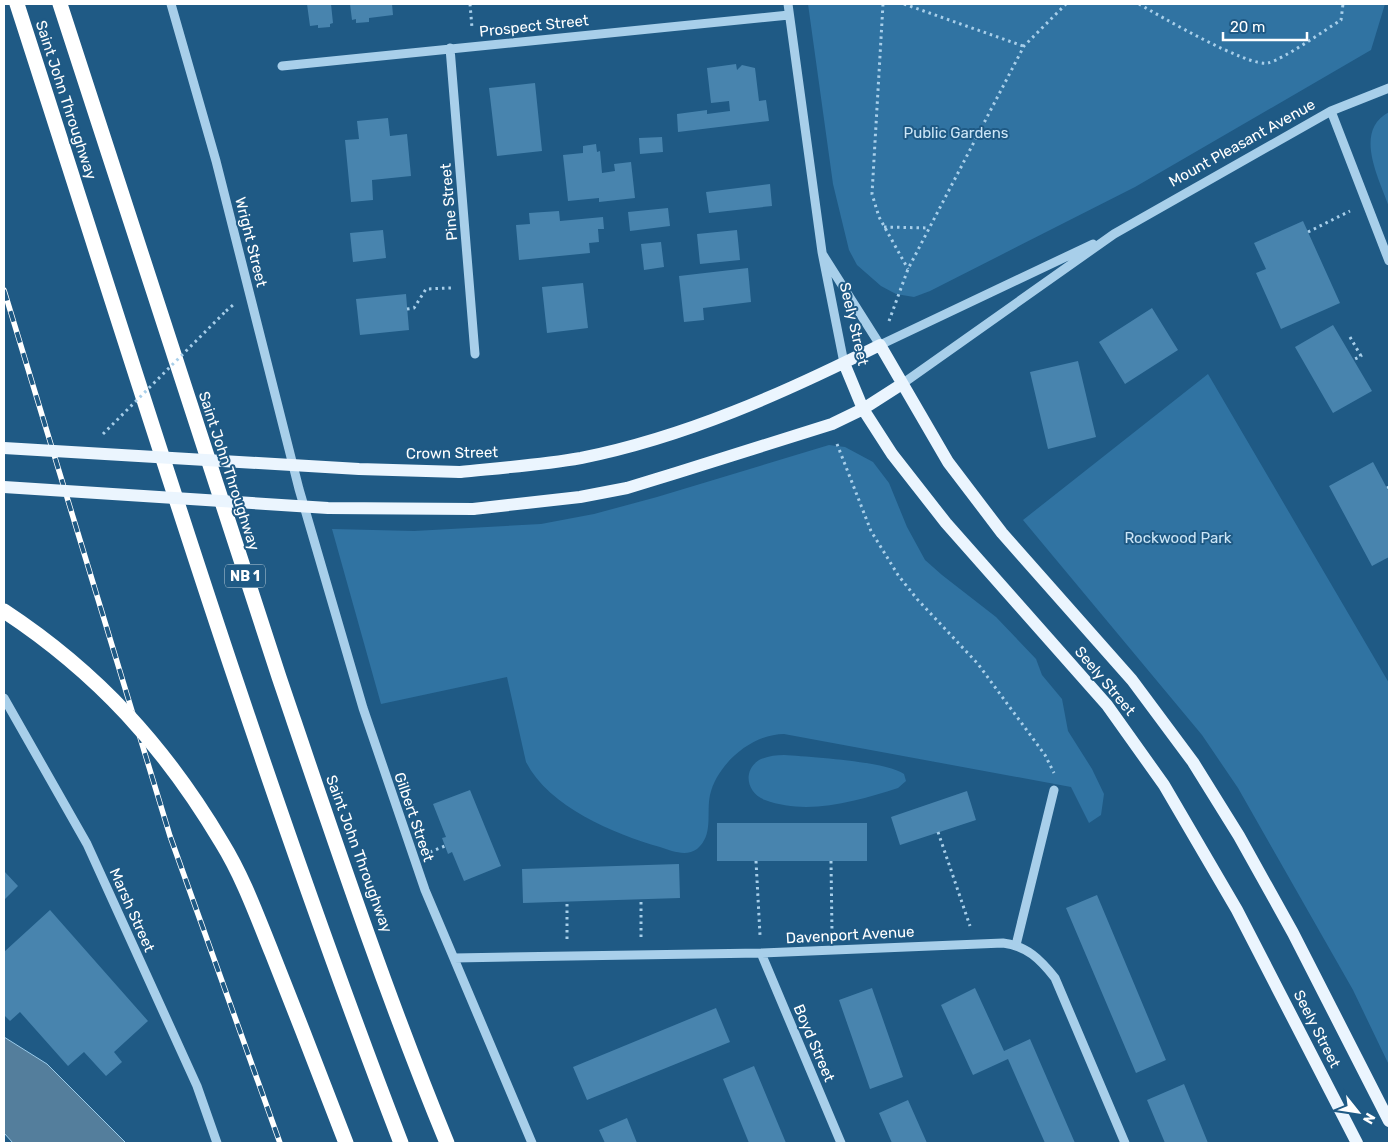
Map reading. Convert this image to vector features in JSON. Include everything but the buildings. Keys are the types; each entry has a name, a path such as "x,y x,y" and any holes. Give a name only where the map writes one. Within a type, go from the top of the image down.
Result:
{"highway":[{"name":"Saint John Throughway","path":"17,4 191,545 276,798 401,1143"},
{"name":"Saint John Throughway","path":"60,4 239,559 325,813 425,1091 447,1143"},
{"path":"4,611 70,659 119,705 162,753 223,843 245,887 346,1143"}],"main road":[{"name":"Crown Street","path":"4,448 359,469 460,472 528,466 581,458 652,440 773,396 880,345"},
{"name":"Seely Street","path":"880,345 948,462 1002,533 1132,680 1193,762 1239,836 1293,933 1389,1121"},
{"name":"Seely Street","path":"844,363 863,408 892,454 946,524 1107,705 1138,746 1210,861 1357,1143"},
{"name":"Mount Pleasant Avenue","path":"863,408 902,384"},
{"path":"4,487 328,508 473,509 530,504 627,488 832,424 863,408"}],"street":[{"name":"Wright Street","path":"171,4 216,161 299,489"},
{"name":"Seely Street","path":"788,4 823,255 844,363"},
{"name":"Prospect Street","path":"282,66 789,15"},
{"name":"Pine Street","path":"450,48 475,354"},
{"name":"Mount Pleasant Avenue","path":"880,345 1114,234 1331,111 1389,88"},
{"path":"1331,111 1389,261"},
{"name":"Mount Pleasant Avenue","path":"902,384 1114,234"},
{"name":"Seely Street","path":"823,255 880,345"},
{"name":"Gilbert Street","path":"299,489 383,771 426,890 532,1143"},
{"name":"Marsh Street","path":"4,698 87,844 197,1086 217,1143"},
{"path":"1016,945 1054,790"},
{"name":"Davenport Avenue","path":"454,958 761,953 1003,942 1016,945 1039,958 1054,978 1125,1143"},
{"name":"Boyd Street","path":"761,953 841,1143"}],"path":[{"path":"470,4 474,46"},
{"path":"883,4 872,186 876,210 908,269"},
{"path":"904,4 1024,46"},
{"path":"880,345 908,269 1024,46 1066,4"},
{"path":"1139,4 1191,34 1252,60 1266,63 1274,61 1341,20 1342,4"},
{"path":"1308,232 1367,203"},
{"path":"884,227 929,228"},
{"path":"407,309 414,308 426,289 431,289"},
{"path":"83,454 226,311"},
{"path":"1350,337 1360,356 1353,360"},
{"path":"832,424 838,450 871,531 898,576 978,664 1045,755 1056,777 1054,790"},
{"path":"938,832 976,944"},
{"path":"440,848 445,846"},
{"path":"756,861 759,914"},
{"path":"831,861 832,914"},
{"path":"640,955 641,900"},
{"path":"567,902 567,956"}],"green space":[{"name":"Public Gardens","path":"808,4 1385,4 1371,50 1135,187 930,291 914,297 896,294 881,286 857,265 849,250 833,184"},
{"path":"1389,112 1389,207 1375,169 1371,143 1372,131 1378,120"},
{"name":"Rockwood Park","path":"1208,374 1389,683 1389,1065 1353,990 1238,788 1202,735 1023,520"},
{"path":"829,445 845,447 873,462 889,483 907,527 925,560 996,617 1036,659 1042,675 1062,699 1068,731 1092,769 1104,794 1101,815 1089,823 1071,787 784,734 772,735 748,745 728,762 720,772 710,795 706,837 697,849 688,853 679,852 623,835 603,826 566,805 536,778 526,762 507,677 381,704 332,529 414,531 541,524 594,514 657,497"},
{"path":"784,755 847,760 881,766 904,774 906,781 898,788 849,802 815,807 781,805 759,797 750,787 749,775 755,763 761,759"}],"shaded area":[{"path":"4,1037 47,1064 126,1143 13,1143 4,1133"}],"railway":[{"path":"4,290 170,836 280,1143"}]}
